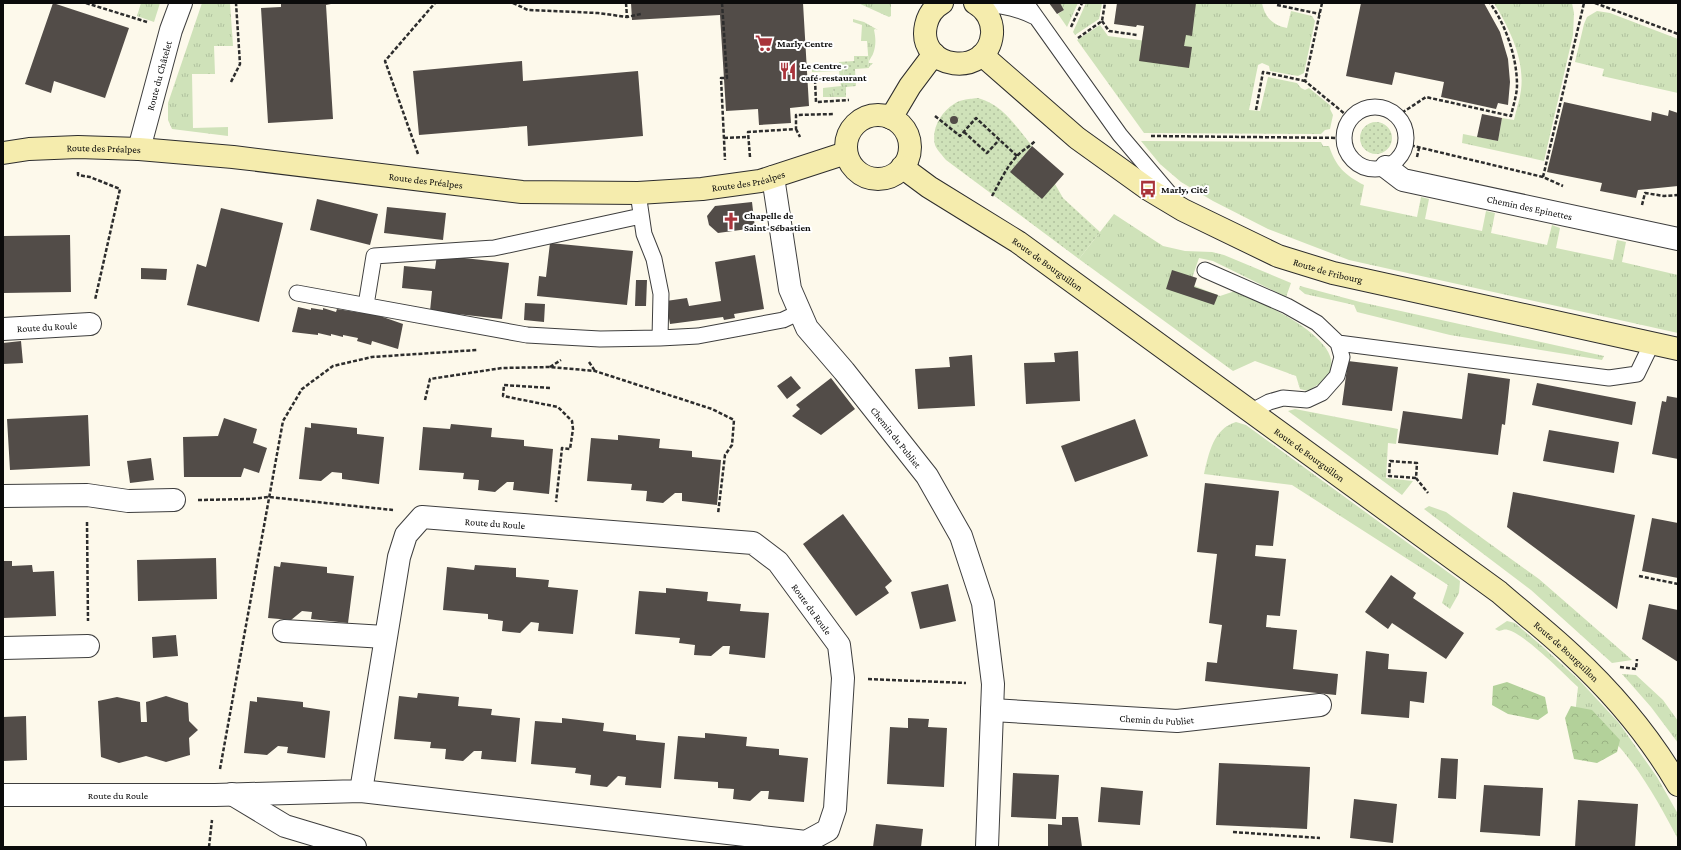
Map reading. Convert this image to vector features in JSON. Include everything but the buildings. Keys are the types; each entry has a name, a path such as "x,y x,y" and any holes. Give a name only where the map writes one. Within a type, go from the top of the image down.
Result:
{"main road":[{"path":"942,3 932,11 925,29 927,44 934,54 947,63 954,64 969,63 982,55 990,42 991,26 985,11 977,4"},
{"path":"891,118 910,86 934,54"},
{"name":"Route de Fribourg","path":"982,55 1077,138 1142,185 1183,210 1278,256 1333,273 1678,349"},
{"path":"871,115 891,118 902,127 909,139 910,149 907,159 895,174 885,178 875,179 865,176 856,171 850,163 846,153 845,143 854,125 871,115"},
{"name":"Route des Préalpes","path":"3,153 29,149 78,147 139,149 233,157 522,192 638,193 712,188 773,177 846,153"},
{"name":"Route de Bourguillon","path":"902,167 929,187 1018,242 1499,592 1572,655 1603,685 1631,718 1678,785"}],"street":[{"name":"Route du Châtelet","path":"139,149 181,3"},
{"name":"Chemin des Epinettes","path":"1386,167 1403,180 1678,239"},
{"name":"Chemin du Publiet","path":"773,177 790,289 807,328 844,371 926,476 961,536 984,603 993,684 987,847"},
{"name":"Route du Roule","path":"3,329 90,324"},
{"path":"3,496 87,495 128,502 174,500"},
{"name":"Route du Roule","path":"3,796 224,795 361,791 806,842 828,830 835,809 842,678 839,645 778,562 753,544 422,517"},
{"path":"361,791 399,557 406,535 422,517"},
{"path":"284,631 385,637"},
{"path":"3,648 88,646"},
{"name":"Chemin du Publiet","path":"992,710 1177,722 1320,705"},
{"path":"224,795 285,826 355,847"}],"lane":[{"path":"1026,3 1120,135 1183,210"},
{"path":"977,4 1012,7 1036,17"},
{"path":"1368,108 1388,110 1397,116 1403,124 1406,134 1406,144 1402,154 1395,162 1386,167 1371,168 1357,163 1346,147 1344,138 1346,128 1351,119 1358,112 1368,108"},
{"path":"638,193 644,234 654,259 661,294 660,338"},
{"path":"366,305 374,256 494,248 641,216"},
{"path":"1205,270 1288,306 1317,323 1338,344 1342,357 1337,376 1322,393 1307,400 1283,398 1252,411"},
{"path":"296,293 526,335 600,339 698,336 783,320 800,312"},
{"path":"1338,344 1609,378 1637,374 1652,343"}],"path":[{"path":"86,3 172,30"},
{"path":"231,82 240,64 236,3"},
{"path":"418,156 385,62 435,3"},
{"path":"513,3 528,10 598,13 627,17 641,14"},
{"path":"626,3 627,17"},
{"path":"722,3 727,78 721,78 725,163"},
{"path":"1069,33 1082,3"},
{"path":"1105,3 1102,20 1109,31 1137,35"},
{"path":"1305,81 1322,3"},
{"path":"1397,116 1426,97 1511,116 1517,86 1515,63 1506,35 1490,3"},
{"path":"1543,177 1584,3"},
{"path":"1595,3 1678,34"},
{"path":"1277,5 1320,14"},
{"path":"1074,41 1102,20"},
{"path":"1256,110 1263,72 1305,81 1351,119"},
{"path":"833,78 814,80 816,102 850,100"},
{"path":"800,137 796,129 796,116 834,114"},
{"path":"935,116 960,136 976,118 1017,156"},
{"path":"750,157 748,132 796,129"},
{"path":"964,132 987,153 999,140"},
{"path":"1148,136 1344,138"},
{"path":"724,138 749,137"},
{"path":"990,200 1006,169 1017,156 1024,152 1035,141"},
{"path":"1406,144 1543,177 1570,189"},
{"path":"78,170 78,175 90,177 120,189 90,324"},
{"path":"1642,208 1645,193 1664,196 1678,195"},
{"path":"209,847 224,795 269,497 283,421 302,389 333,366 372,357 480,350"},
{"path":"425,400 430,379 502,368 550,368 596,371 712,409 734,420 732,445 725,455 715,540"},
{"path":"550,388 504,385 503,396 558,407 572,421 573,429 570,449 562,448 553,527"},
{"path":"1416,478 1389,476 1390,461 1417,463 1416,478 1428,493"},
{"path":"87,495 88,646"},
{"path":"174,500 250,499 269,497 397,510 422,517"},
{"path":"1639,576 1678,584"},
{"path":"1621,666 1636,669 1637,658"},
{"path":"842,678 993,684"},
{"path":"1233,832 1320,838"}],"green space":[{"path":"141,3 160,3 154,22 137,16"},
{"path":"202,3 230,3 233,46 214,46 215,74 192,74 193,128 228,127 228,136 172,129 168,120 168,103"},
{"path":"858,3 891,3 891,16 889,17"},
{"path":"1060,3 1078,3 1067,27 1058,14 1064,10"},
{"path":"1086,3 1102,3 1099,19 1075,35 1073,32"},
{"path":"1141,3 1262,3 1265,13 1270,20 1287,28 1291,11 1312,16 1315,21 1304,73 1298,76 1270,71 1269,66 1262,63 1258,65 1249,110 1260,111 1268,77 1297,83 1305,90 1309,88 1331,106 1330,109 1333,115 1330,129 1325,130 1321,134 1144,133 1077,40 1100,25 1108,36 1147,41"},
{"path":"1494,3 1572,3 1574,13 1573,35 1544,161 1462,143 1463,134 1498,141 1502,118 1514,120 1520,98 1522,78 1521,67 1515,44"},
{"path":"1597,11 1610,13 1678,39 1678,93 1602,76 1604,69 1575,62 1587,17"},
{"path":"853,19 864,22 878,30 874,30 875,45 873,54 869,60 869,63 873,63 869,67 867,41 861,41 862,25 853,22"},
{"path":"854,56 868,56 869,68 855,69 856,86 846,87 846,97 834,97 833,89 845,88 843,65 839,65 839,62 854,61"},
{"path":"843,65 845,89 833,89 834,97 823,97 823,88 841,86 839,71 812,72 812,67"},
{"path":"978,98 987,101 1002,111 1015,124 1032,146 1011,171 1055,184 1063,198 1100,232 1079,259 946,160 937,149 935,145 934,133 941,116 949,107 960,101"},
{"path":"1373,122 1379,122 1388,126 1392,138 1388,150 1379,154 1373,154 1364,150 1360,141 1360,135 1364,126"},
{"path":"1141,141 1321,142 1323,146 1329,146 1338,165 1346,174 1364,185 1360,205 1417,217 1421,197 1429,199 1425,219 1482,231 1486,211 1495,213 1491,233 1547,245 1552,225 1560,228 1556,248 1613,260 1617,240 1626,242 1622,262 1678,275 1678,333 1349,260 1268,229 1213,201 1181,182 1160,164"},
{"path":"1114,214 1163,246 1185,251 1212,252 1224,255 1291,283 1286,297 1213,261 1199,258 1190,284 1220,296 1235,291 1280,312 1298,323 1314,335 1326,348 1331,361 1329,374 1327,377 1308,391 1300,389 1296,376 1255,361 1233,371 1079,259"},
{"path":"1300,286 1360,302 1604,356 1602,360 1450,335 1357,312 1354,305 1305,294 1299,289"},
{"path":"1295,409 1398,429 1396,444 1388,443 1386,478 1413,481 1402,495 1288,411"},
{"path":"1236,422 1246,425 1460,581 1459,593 1450,609 1442,603 1448,585 1292,485 1204,474 1210,450 1217,436 1228,425"},
{"path":"1429,506 1446,512 1539,579 1632,660 1612,663 1531,590 1424,509"},
{"path":"1507,621 1515,623 1543,647 1580,681 1619,723 1657,777 1678,814 1678,839 1642,776 1619,746 1594,724 1575,715 1578,687 1534,646 1524,639 1508,630 1499,631 1495,629"},
{"path":"1622,674 1636,675 1663,700 1678,721 1678,743 1651,707"},
{"path":"1507,682 1545,697 1548,713 1538,720 1508,714 1492,705 1493,686"},
{"path":"1571,706 1592,710 1620,740 1617,752 1597,763 1574,759 1565,718"}],"place":[{"name":"Marly Centre","path":"764,43"},
{"name":"Le Centre - café-restaurant","path":"788,71"},
{"name":"Marly, Cité","path":"1148,189"},
{"name":"Chapelle de Saint-Sébastien","path":"731,221"}]}
